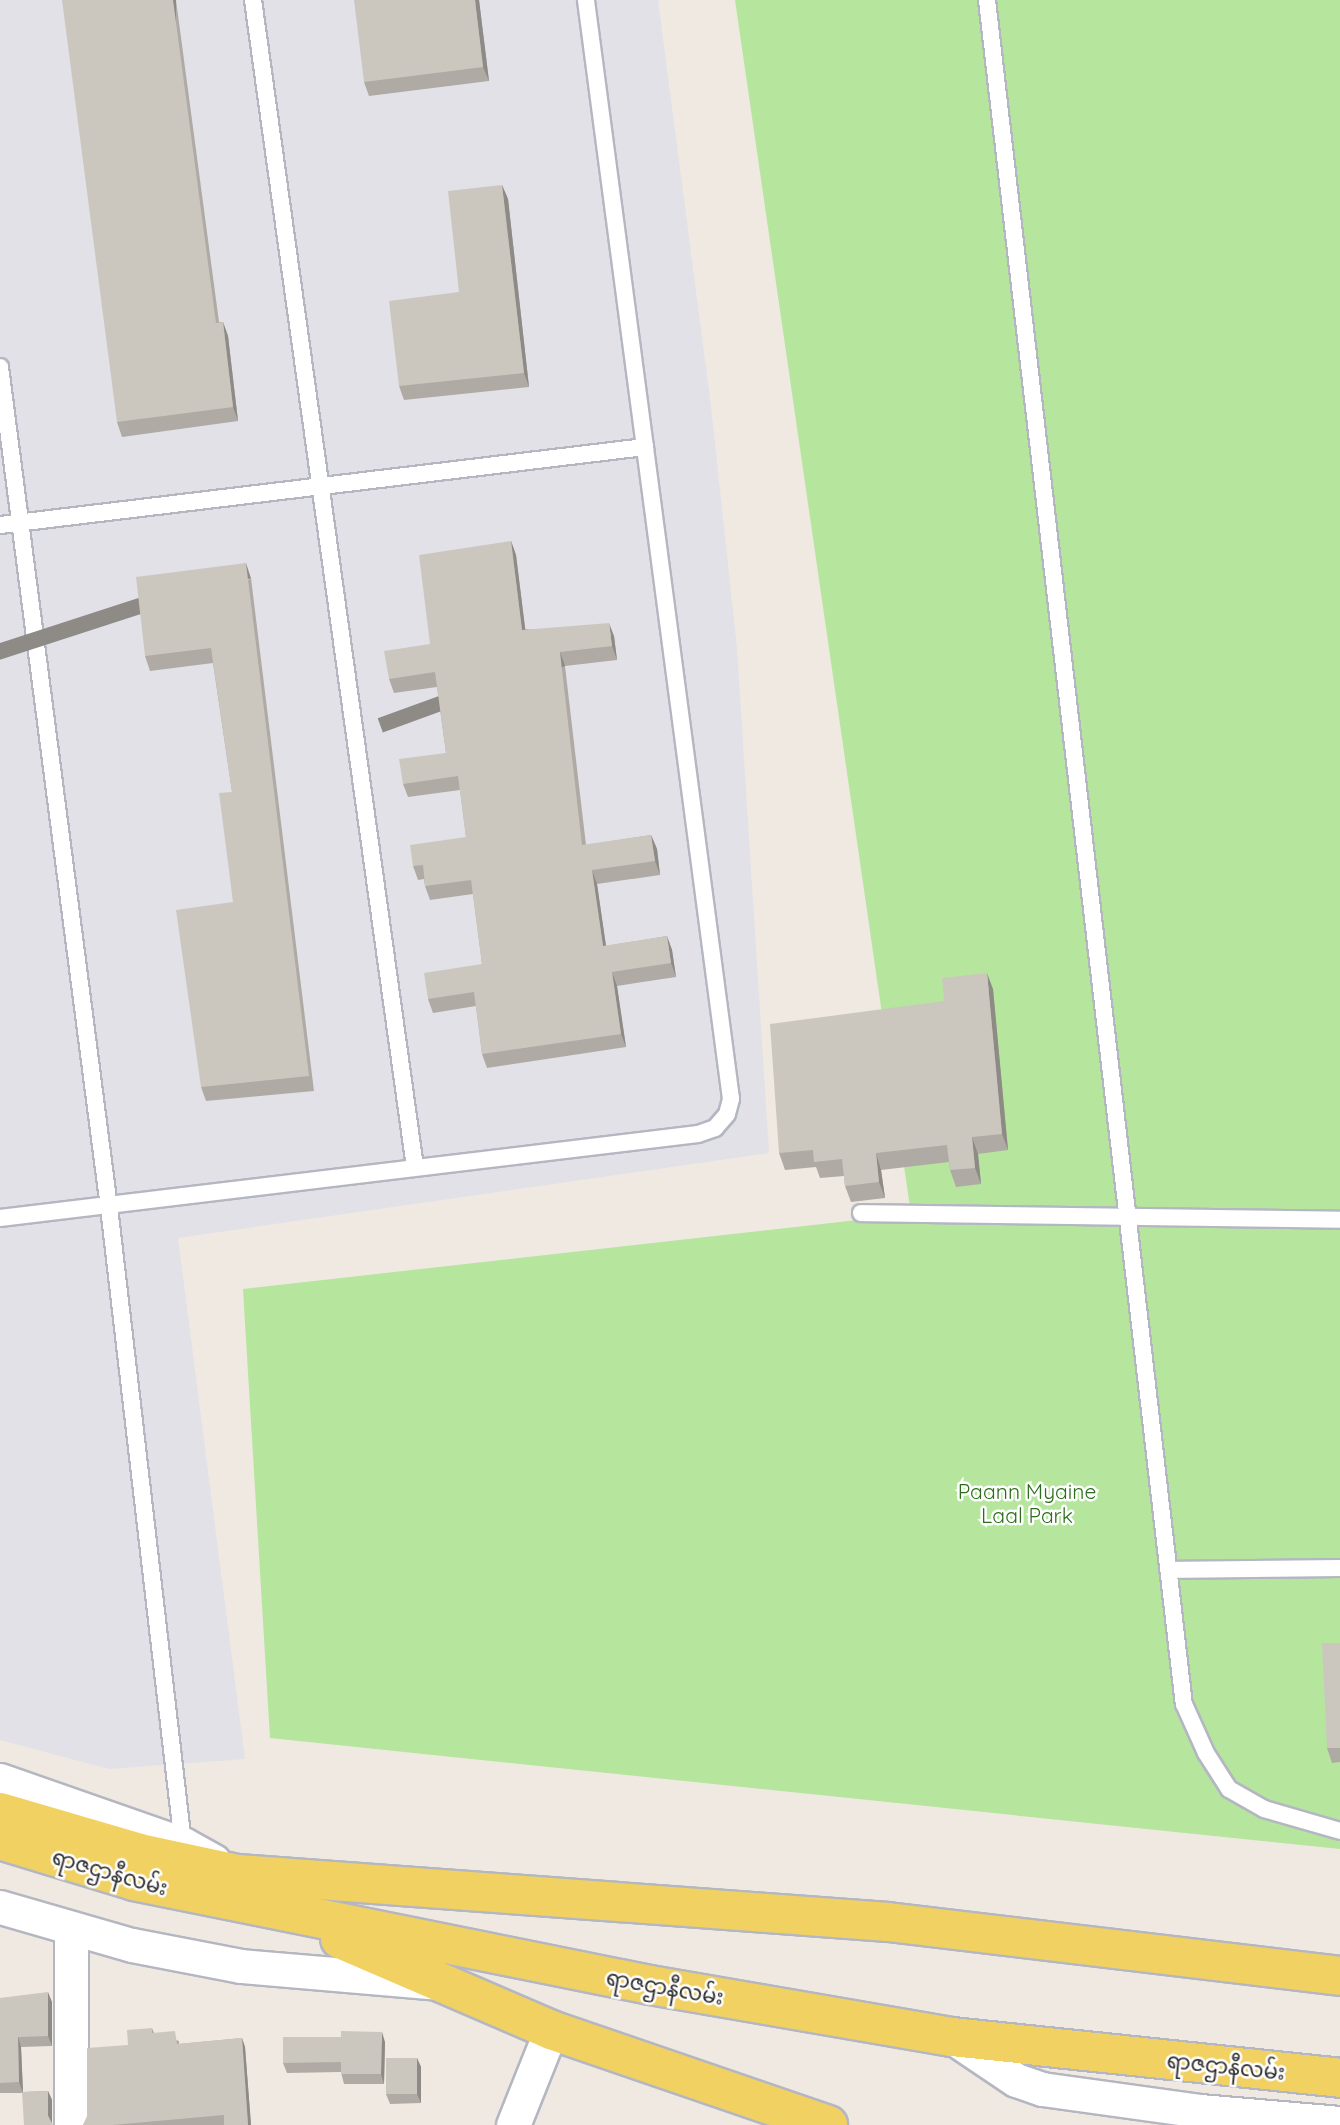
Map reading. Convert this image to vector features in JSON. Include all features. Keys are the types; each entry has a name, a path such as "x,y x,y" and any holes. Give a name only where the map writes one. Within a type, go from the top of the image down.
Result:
{"main road":[{"name":"ရာဇဌာနီလမ်း","path":"0,1812 140,1853 238,1874 888,1922 1340,1976"},
{"name":"ရာဇဌာနီလမ်း","path":"0,1840 134,1881 289,1915 650,1985 952,2037 1340,2078"},
{"path":"238,1874 289,1915 432,1982 551,2030 828,2125"}],"street":[{"path":"0,1780 183,1844 238,1874"},
{"path":"0,1907 132,1945 241,1966 432,1982"},
{"path":"71,1928 71,2125"},
{"path":"513,2125 551,2030"},
{"path":"952,2037 1016,2080 1042,2088 1200,2111 1340,2123"}],"lane":[{"path":"253,0 415,1167"},
{"path":"0,1218 109,1207 698,1134 715,1128 727,1114 731,1099 586,0"},
{"path":"987,0 1184,1704 1206,1753 1229,1789 1264,1810 1340,1831"},
{"path":"0,367 109,1207 183,1844"},
{"path":"0,525 645,447"},
{"path":"861,1213 1340,1220"},
{"path":"1169,1570 1340,1568"}],"shaded area":[{"path":"0,0 658,0 711,406 737,648 769,1153 178,1238 245,1759 109,1769 0,1740"}],"green space":[{"name":"Paann Myaine Laal Park","path":"735,0 1340,0 1340,1849 270,1738 243,1289 911,1214"}],"building":[{"path":"62,0 173,0 216,323 223,322 233,407 117,422"},
{"path":"354,0 475,0 483,67 364,82"},
{"path":"502,185 524,373 399,386 389,301 459,292 448,191"},
{"path":"511,541 522,630 609,623 612,646 560,652 582,845 651,835 655,861 592,870 603,946 667,936 671,963 612,972 621,1034 482,1054 474,992 428,999 424,973 482,964 471,880 425,886 423,865 413,866 410,845 466,837 458,776 403,784 399,759 446,753 435,672 389,679 384,651 430,644 419,555"},
{"path":"246,563 309,1076 201,1087 176,910 233,902 219,793 232,792 211,648 145,656 136,577"},
{"path":"987,973 1002,1134 972,1137 975,1168 950,1170 947,1145 876,1153 879,1182 845,1186 842,1159 814,1162 813,1150 779,1153 770,1024 944,1001 942,978"},
{"path":"1322,1643 1340,1643 1340,1748 1327,1748"},
{"path":"48,1992 48,2036 18,2037 19,2082 0,2083 0,1998"},
{"path":"152,2028 152,2033 175,2031 177,2044 242,2038 248,2125 224,2125 224,2115 83,2125 87,2116 87,2048 128,2045 127,2030"},
{"path":"341,2031 382,2032 381,2074 341,2074 341,2062 283,2063 283,2037 341,2037"},
{"path":"386,2058 417,2058 417,2094 386,2094"},
{"path":"48,2091 48,2116 53,2125 24,2125 22,2092"}]}
